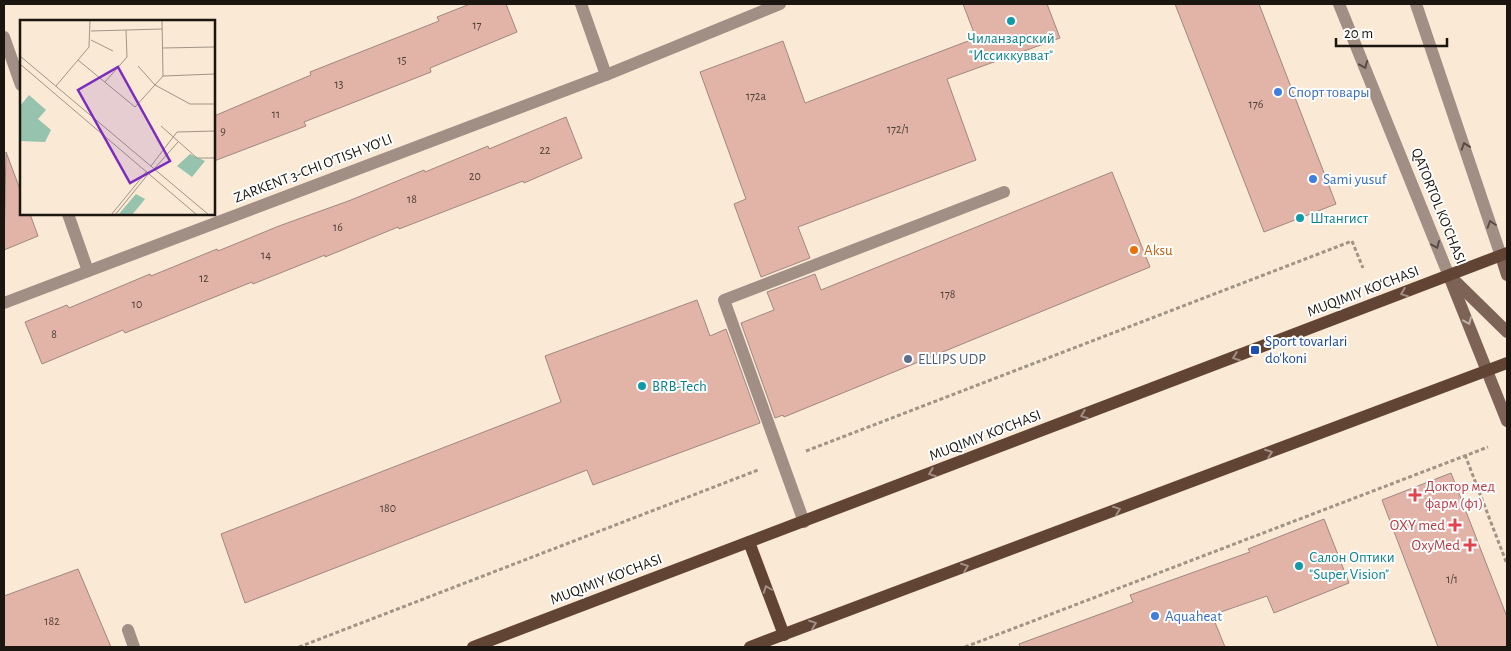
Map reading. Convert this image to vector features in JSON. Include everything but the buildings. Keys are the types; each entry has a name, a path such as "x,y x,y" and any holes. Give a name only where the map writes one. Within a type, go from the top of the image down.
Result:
{"main road":[{"name":"MUQIMIY KO'CHASI","path":"473,647 1504,254"},
{"path":"1504,254 1507,275"},
{"path":"1449,276 1507,332"},
{"name":"QATORTOL KO'CHASI","path":"1449,276 1507,421"},
{"path":"750,647 1507,363"},
{"path":"749,542 784,635"}],"street":[{"path":"581,4 606,75"},
{"name":"ZARKENT 3-CHI O'TISH YO'LI","path":"4,303 606,75 780,4"},
{"name":"QATORTOL KO'CHASI","path":"1339,4 1449,276"},
{"path":"1416,4 1504,254"},
{"path":"4,37 20,82"},
{"path":"804,522 724,300 1004,192"},
{"path":"68,215 88,270"},
{"path":"128,630 134,647"}],"path":[{"path":"299,647 1352,242 1363,268"},
{"path":"965,647 1488,446"},
{"path":"1465,455 1507,564"}],"place":[{"name":"Чиланзарский \"Иссиккувват\"","path":"1011,21"},
{"name":"Спорт товары","path":"1278,92"},
{"name":"Sami yusuf","path":"1313,179"},
{"name":"Штангист","path":"1300,218"},
{"name":"Aksu","path":"1134,250"},
{"name":"Sport tovarlari do'koni","path":"1255,350"},
{"name":"ELLIPS UDP","path":"908,359"},
{"name":"BRB-Tech","path":"642,386"},
{"name":"Доктор мед фарм (ф1)","path":"1415,495"},
{"name":"OXY med","path":"1455,525"},
{"name":"OxyMed","path":"1470,545"},
{"name":"Салон Оптики \"Super Vision\"","path":"1299,566"},
{"name":"Aquaheat","path":"1155,616"}]}
